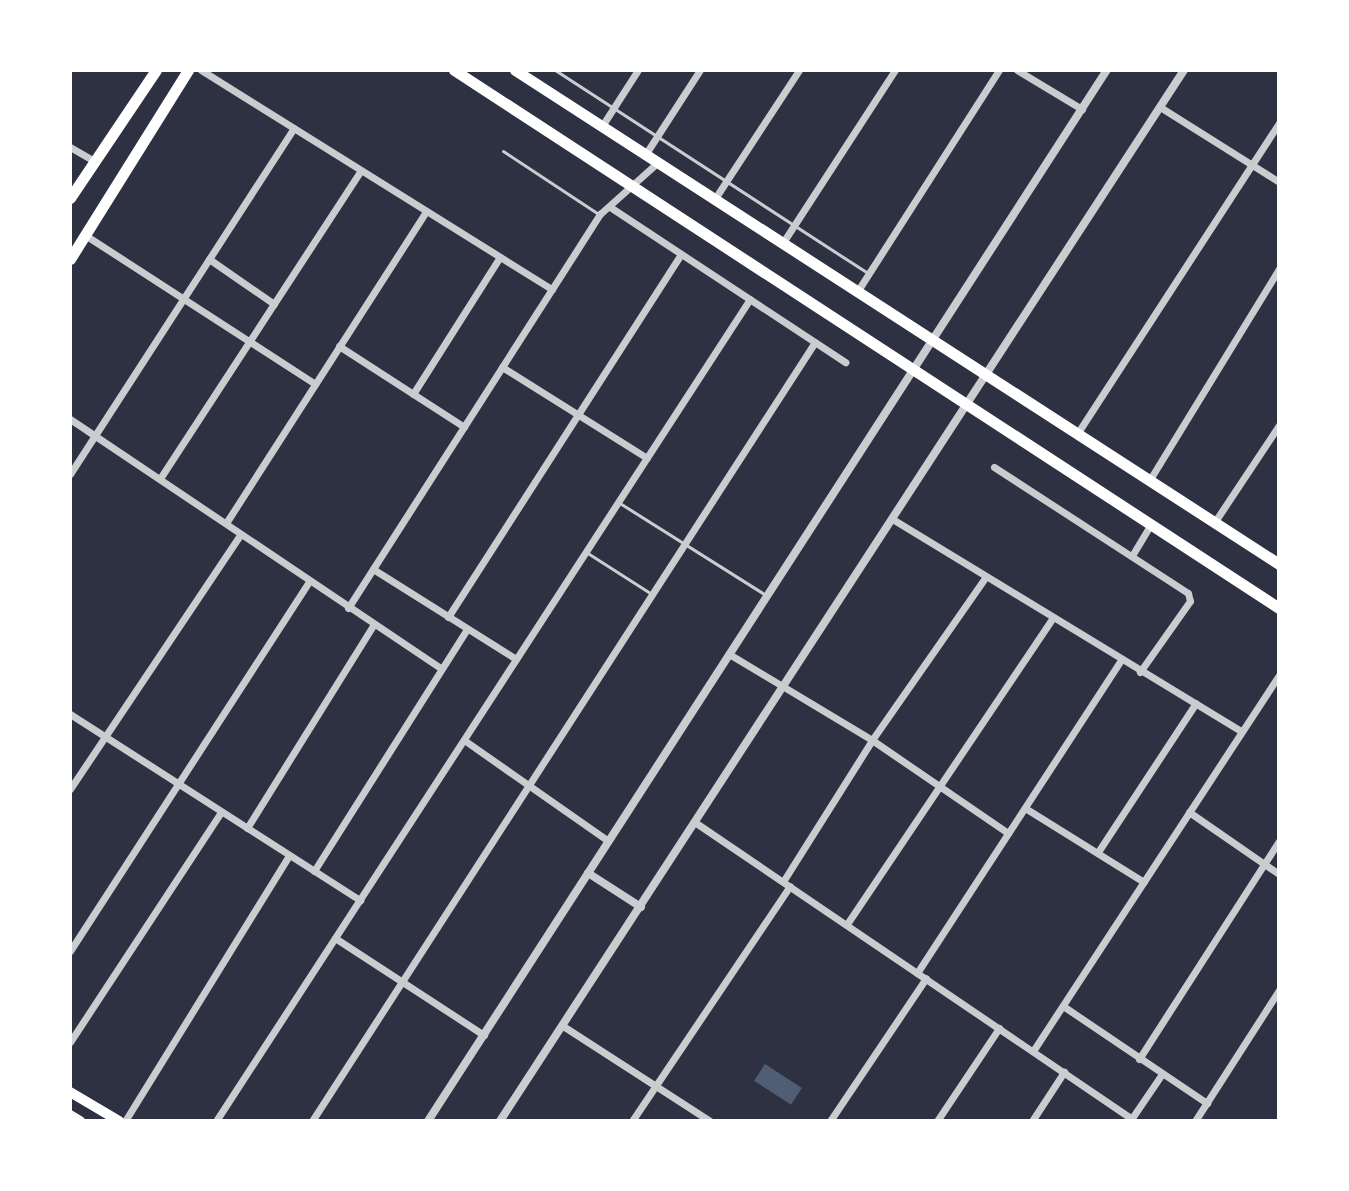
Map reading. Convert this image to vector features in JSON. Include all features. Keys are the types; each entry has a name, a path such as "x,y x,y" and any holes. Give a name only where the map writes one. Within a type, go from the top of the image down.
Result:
{"main road":[{"path":"70,198 156,70"},
{"path":"70,259 188,70"},
{"path":"454,70 1279,608"},
{"path":"515,70 528,74 645,156 1279,564"},
{"path":"70,1092 119,1121"},
{"path":"70,1115 80,1121"}],"street":[{"path":"201,70 552,289"},
{"path":"602,126 638,70"},
{"path":"645,156 700,70"},
{"path":"714,200 799,70"},
{"path":"782,244 895,70"},
{"path":"857,292 999,70"},
{"path":"1017,70 1082,109"},
{"path":"428,1121 1107,70"},
{"path":"500,1121 969,406 1184,70"},
{"path":"1160,107 1279,182"},
{"path":"1077,434 1279,123"},
{"path":"70,474 294,128"},
{"path":"70,147 94,161"},
{"path":"348,608 600,214 657,163"},
{"path":"161,477 361,170"},
{"path":"610,207 845,362"},
{"path":"228,520 426,211"},
{"path":"85,235 315,384"},
{"path":"448,617 681,254"},
{"path":"413,394 500,257"},
{"path":"209,259 274,304"},
{"path":"1149,481 1279,269"},
{"path":"216,1121 750,299"},
{"path":"312,1121 815,342"},
{"path":"339,346 464,427"},
{"path":"502,367 647,458"},
{"path":"70,419 228,520 239,537 441,668"},
{"path":"1214,523 1279,425"},
{"path":"994,467 1181,585 1190,601 1140,672"},
{"path":"894,520 1120,662 1241,731"},
{"path":"1133,554 1151,524"},
{"path":"70,789 239,537"},
{"path":"373,569 516,659"},
{"path":"632,1121 787,883 872,740 985,578"},
{"path":"70,951 309,582"},
{"path":"847,924 943,788 1051,620"},
{"path":"247,828 374,624"},
{"path":"314,871 467,629"},
{"path":"729,654 872,740 1008,833"},
{"path":"917,973 1120,662"},
{"path":"1033,1051 1279,675"},
{"path":"1098,852 1196,703"},
{"path":"70,714 360,900"},
{"path":"464,740 608,841"},
{"path":"1025,808 1144,882"},
{"path":"70,1042 221,812"},
{"path":"1189,812 1279,874"},
{"path":"696,823 1131,1120 1162,1074"},
{"path":"1139,1059 1279,841"},
{"path":"125,1121 289,855"},
{"path":"588,873 641,907"},
{"path":"335,938 484,1035"},
{"path":"830,1121 926,978"},
{"path":"1195,1121 1279,990"},
{"path":"1063,1006 1207,1103"},
{"path":"563,1026 710,1121"},
{"path":"937,1121 999,1028"},
{"path":"1032,1121 1064,1072"}],"lane":[{"path":"555,70 728,179 869,274"},
{"path":"503,151 600,214"},
{"path":"618,502 766,595"},
{"path":"586,552 652,594"}],"water":[{"path":"765,1064 802,1088 791,1105 754,1081"}]}
